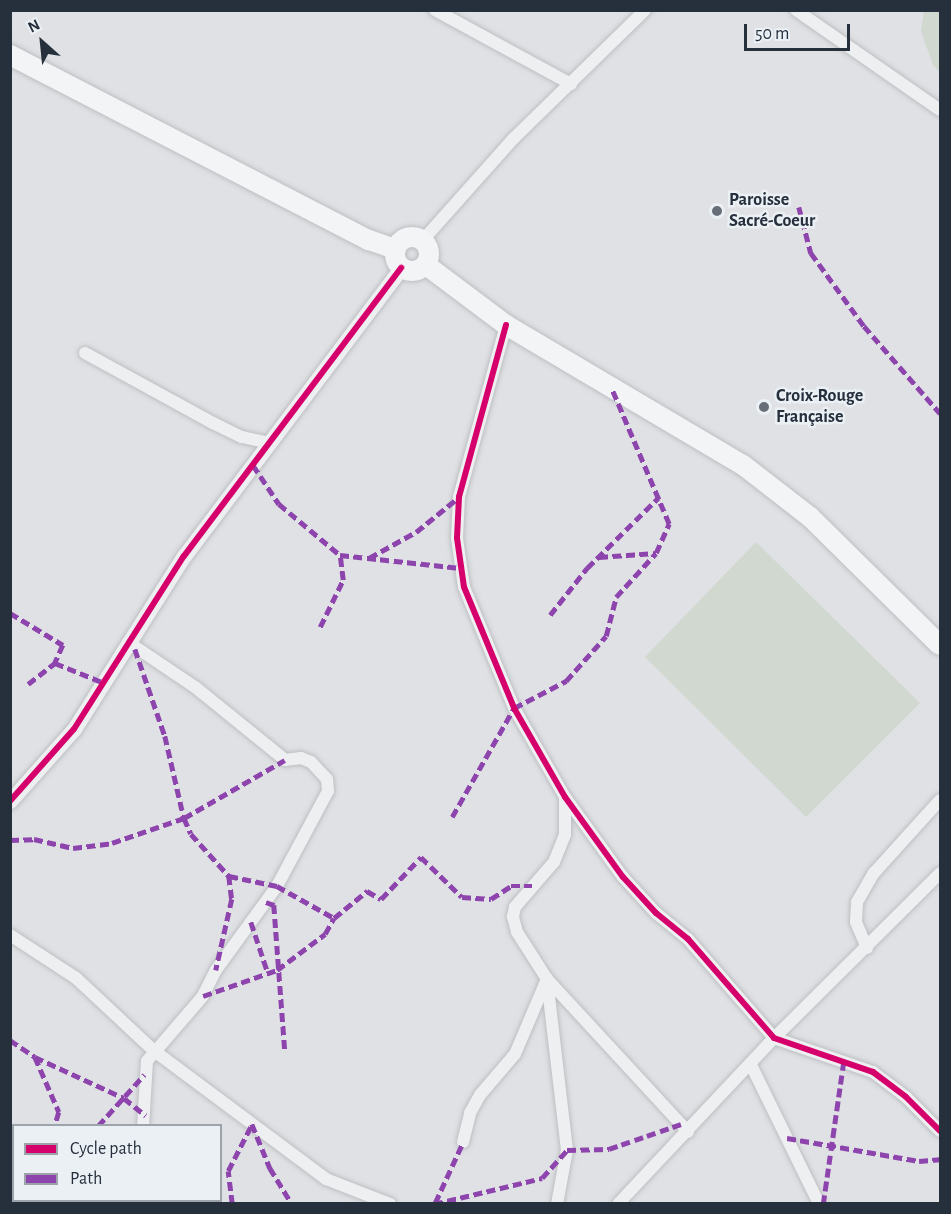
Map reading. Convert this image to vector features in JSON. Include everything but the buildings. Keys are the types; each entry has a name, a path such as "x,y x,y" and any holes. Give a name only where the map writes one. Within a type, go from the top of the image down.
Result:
{"main road":[{"path":"10,55 369,240 414,271 426,265"},
{"path":"398,259 410,236 423,240 429,252 426,265"},
{"path":"426,265 506,325 743,465 810,517 940,645"}],"street":[{"path":"435,10 571,84"},
{"path":"423,240 514,138 645,10"},
{"path":"796,10 940,110"},
{"path":"10,801 74,729 184,556 270,444 398,259"},
{"path":"506,325 459,497 460,568 480,632 514,708 565,797 623,877 656,913 688,939 774,1038 844,1059 873,1072 906,1097 940,1131"},
{"path":"86,353 213,423 242,437 270,444"},
{"path":"128,642 195,687 285,760 300,758 310,762 327,779 328,791 277,886 216,970 202,996 153,1050 144,1074 147,1098 143,1124"},
{"path":"565,797 565,835 554,862 515,908 513,917 517,932 546,979 688,1131"},
{"path":"867,948 856,922 857,902 874,873 940,800"},
{"path":"618,1203 751,1065 774,1038 940,873"},
{"path":"10,935 76,978 153,1050 326,1179 390,1203"},
{"path":"463,1142 470,1113 480,1095 515,1054 546,979"},
{"path":"546,979 567,1150 557,1203"},
{"path":"751,1065 819,1203"}],"shaded area":[{"path":"924,11 940,11 940,72 933,65 921,31"},
{"path":"756,542 920,703 806,817 645,657"}],"marked path":[{"path":"799,207 811,253 864,326 940,413"},
{"path":"452,817 514,708 566,681 606,636 616,597 656,553 669,524 612,390"},
{"path":"253,465 279,504 340,555 460,568"},
{"path":"369,558 416,532 459,497"},
{"path":"550,615 587,568 658,498"},
{"path":"599,557 656,553"},
{"path":"320,627 343,580 340,555"},
{"path":"10,613 63,645 55,663"},
{"path":"135,649 165,736 184,818 191,834 229,876 232,899 216,970"},
{"path":"28,684 55,663 102,682"},
{"path":"10,840 34,839 73,848 112,843 184,818 285,760"},
{"path":"203,996 277,970 325,934 334,918 367,891 381,899 421,857 462,897 491,899 511,886 532,886"},
{"path":"229,876 277,886 334,918"},
{"path":"266,902 274,905 285,1050"},
{"path":"251,922 268,973"},
{"path":"10,1040 35,1057 59,1112 56,1124"},
{"path":"35,1057 124,1098 146,1116"},
{"path":"823,1204 844,1059"},
{"path":"100,1124 144,1075"},
{"path":"232,1204 228,1171 252,1124 270,1168 292,1204"},
{"path":"434,1204 542,1178 567,1150 609,1149 681,1124"},
{"path":"787,1138 919,1161 940,1159"},
{"path":"435,1203 463,1142"}],"cycle path":[{"path":"10,801 74,729 184,556 401,268"},
{"path":"506,325 459,497 457,538 464,587 514,708 565,797 623,877 656,913 688,939 774,1038 873,1072 906,1097 940,1131"}],"place":[{"name":"Paroisse Sacré-Coeur","path":"717,211"},
{"name":"Croix-Rouge Française","path":"764,407"}]}
